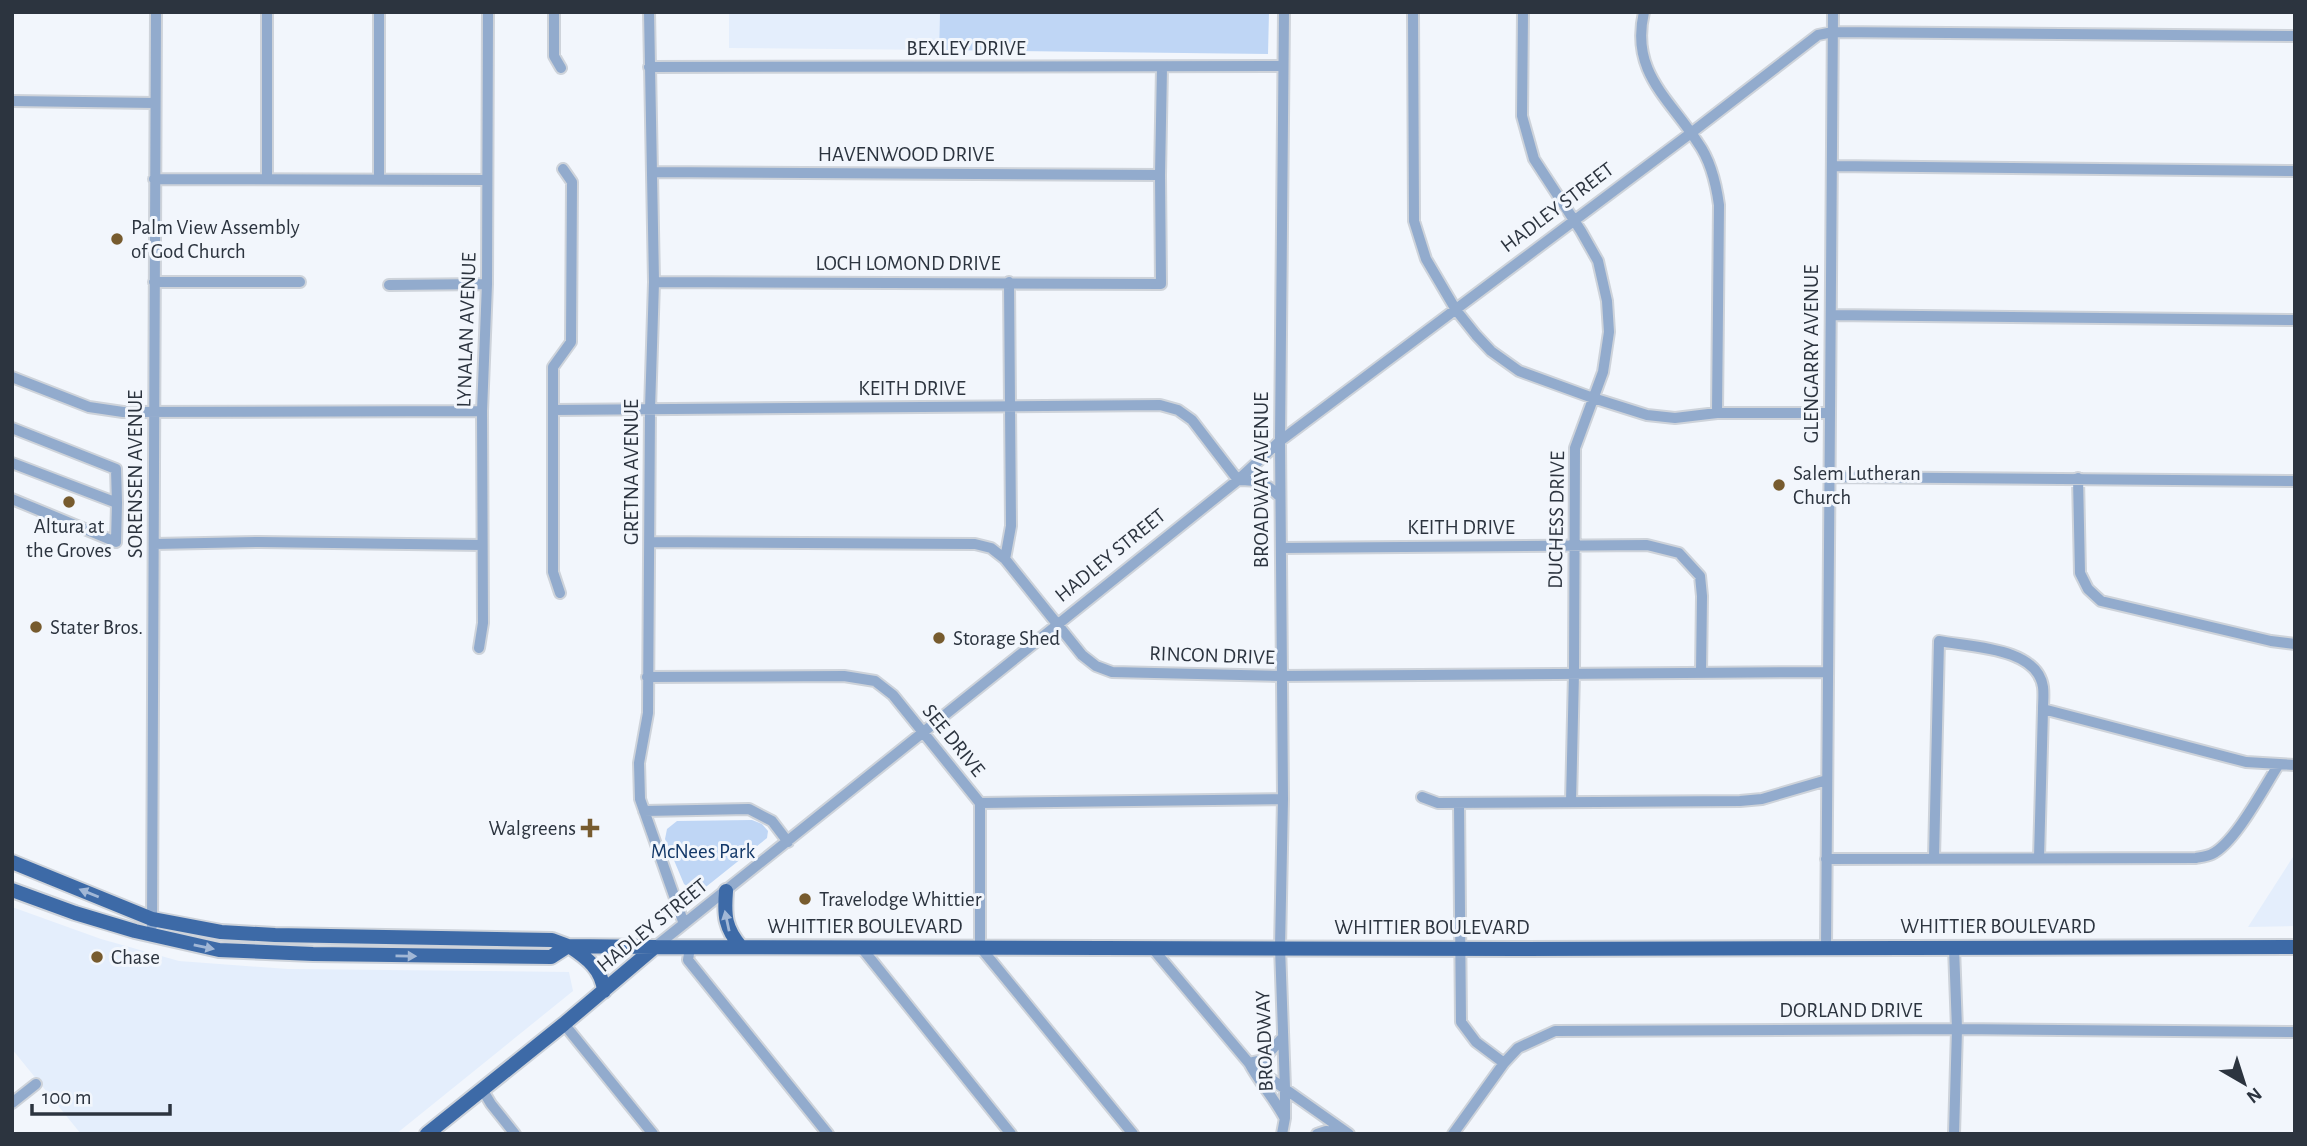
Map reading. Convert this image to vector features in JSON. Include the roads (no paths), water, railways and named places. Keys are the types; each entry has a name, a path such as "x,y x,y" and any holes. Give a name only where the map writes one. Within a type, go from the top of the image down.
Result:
{"main road":[{"name":"WHITTIER BOULEVARD","path":"12,862 152,919 221,932 552,940 568,946 1153,949 2295,947"},
{"name":"WHITTIER BOULEVARD","path":"12,890 75,913 152,936 219,950 551,957 568,946"},
{"path":"726,891 724,914 730,934 741,947"},
{"path":"256,951 269,945 307,944 313,936"},
{"path":"313,954 325,945 370,946 380,944 389,937"},
{"path":"487,956 517,948 524,939"},
{"path":"568,946 597,969 604,991"},
{"name":"HADLEY STREET","path":"427,1134 655,947"}],"street":[{"name":"SORENSEN AVENUE","path":"152,936 156,12"},
{"path":"267,12 267,178"},
{"path":"379,12 379,179"},
{"name":"LYNALAN AVENUE","path":"479,648 483,622 482,411 487,284 488,12"},
{"path":"554,12 554,56 561,68"},
{"name":"GRETNA AVENUE","path":"649,12 654,282 650,409 648,713 639,763 640,799 684,925"},
{"name":"BROADWAY AVENUE","path":"1280,947 1283,799 1280,441 1284,12"},
{"path":"1413,12 1414,221 1426,260 1456,310 1492,351 1519,371 1647,415 1675,418 1717,413 1830,413"},
{"name":"DUCHESS DRIVE","path":"1523,12 1522,116 1525,130 1534,159 1598,261 1607,301 1609,332 1603,372 1575,448 1571,802"},
{"path":"1644,12 1640,46 1644,61 1654,82 1699,143 1711,168 1719,205 1717,413"},
{"name":"GLENGARRY AVENUE","path":"1826,947 1833,12"},
{"path":"1833,32 2295,36"},
{"name":"HADLEY STREET","path":"655,947 1238,480 1280,441 1818,35 1833,32"},
{"name":"BEXLEY DRIVE","path":"649,67 1282,66"},
{"path":"1160,175 1162,67"},
{"path":"12,101 155,103"},
{"path":"1833,166 2295,172"},
{"path":"560,593 553,572 553,367 571,342 572,182 564,169"},
{"name":"HAVENWOOD DRIVE","path":"653,172 1160,175"},
{"name":"LOCH LOMOND DRIVE","path":"654,282 1161,284 1160,175"},
{"path":"154,179 487,180"},
{"path":"154,282 300,282"},
{"path":"1005,559 1011,526 1009,282"},
{"path":"389,285 487,284"},
{"path":"1831,316 2295,320"},
{"path":"12,377 89,407 123,412 482,411"},
{"name":"KEITH DRIVE","path":"553,410 1160,405 1178,410 1192,420 1238,480"},
{"path":"12,428 117,469 117,542 12,499"},
{"path":"12,463 117,503"},
{"path":"1829,477 2295,481"},
{"path":"2078,478 2080,573 2088,589 2101,601 2272,641 2295,643"},
{"path":"1238,480 1255,480 1267,484 1280,497"},
{"path":"154,544 259,542 482,545"},
{"name":"RINCON DRIVE","path":"651,542 958,542 991,548 1005,559 1082,655 1096,666 1112,671 1280,676 1828,672"},
{"name":"KEITH DRIVE","path":"1281,548 1647,545 1679,553 1700,576 1701,673"},
{"path":"1934,858 1938,641 2011,653 2037,671 2043,685 2039,858"},
{"name":"SEE DRIVE","path":"647,677 862,678 885,687 980,803 1283,799"},
{"path":"2043,709 2246,762 2295,765"},
{"path":"1826,859 2196,858 2213,854 2225,843 2239,827 2279,764"},
{"path":"1422,797 1438,803 1740,801 1762,799 1826,779"},
{"path":"980,803 980,947 1133,1134"},
{"path":"1459,803 1461,1022 1476,1042 1504,1063"},
{"path":"644,811 749,809 772,821 788,842"},
{"path":"690,947 688,960 828,1134"},
{"path":"861,947 1011,1134"},
{"name":"BROADWAY","path":"1280,947 1285,1088 1282,1134"},
{"path":"1954,948 1957,1029 1954,1134"},
{"path":"1153,949 1249,1063 1285,1118"},
{"path":"564,1024 653,1134"},
{"name":"DORLAND DRIVE","path":"1453,1134 1504,1063 1518,1048 1555,1031 1957,1029 2295,1032"},
{"path":"1249,1063 1264,1060 1283,1037"},
{"path":"1249,1063 1348,1133"},
{"path":"12,1103 36,1084"},
{"path":"482,1089 515,1134"},
{"path":"1317,1134 1326,1131 1348,1133"}],"place":[{"name":"Palm View Assembly of God Church","path":"117,239"},
{"name":"Salem Lutheran Church","path":"1779,485"},
{"name":"Altura at the Groves","path":"69,502"},
{"name":"Stater Bros.","path":"36,627"},
{"name":"Storage Shed","path":"939,638"},
{"name":"Walgreens","path":"590,828"},
{"name":"Travelodge Whittier","path":"805,899"},
{"name":"Chase","path":"97,957"}],"park label":[{"name":"McNees Park","path":"703,851"}]}
